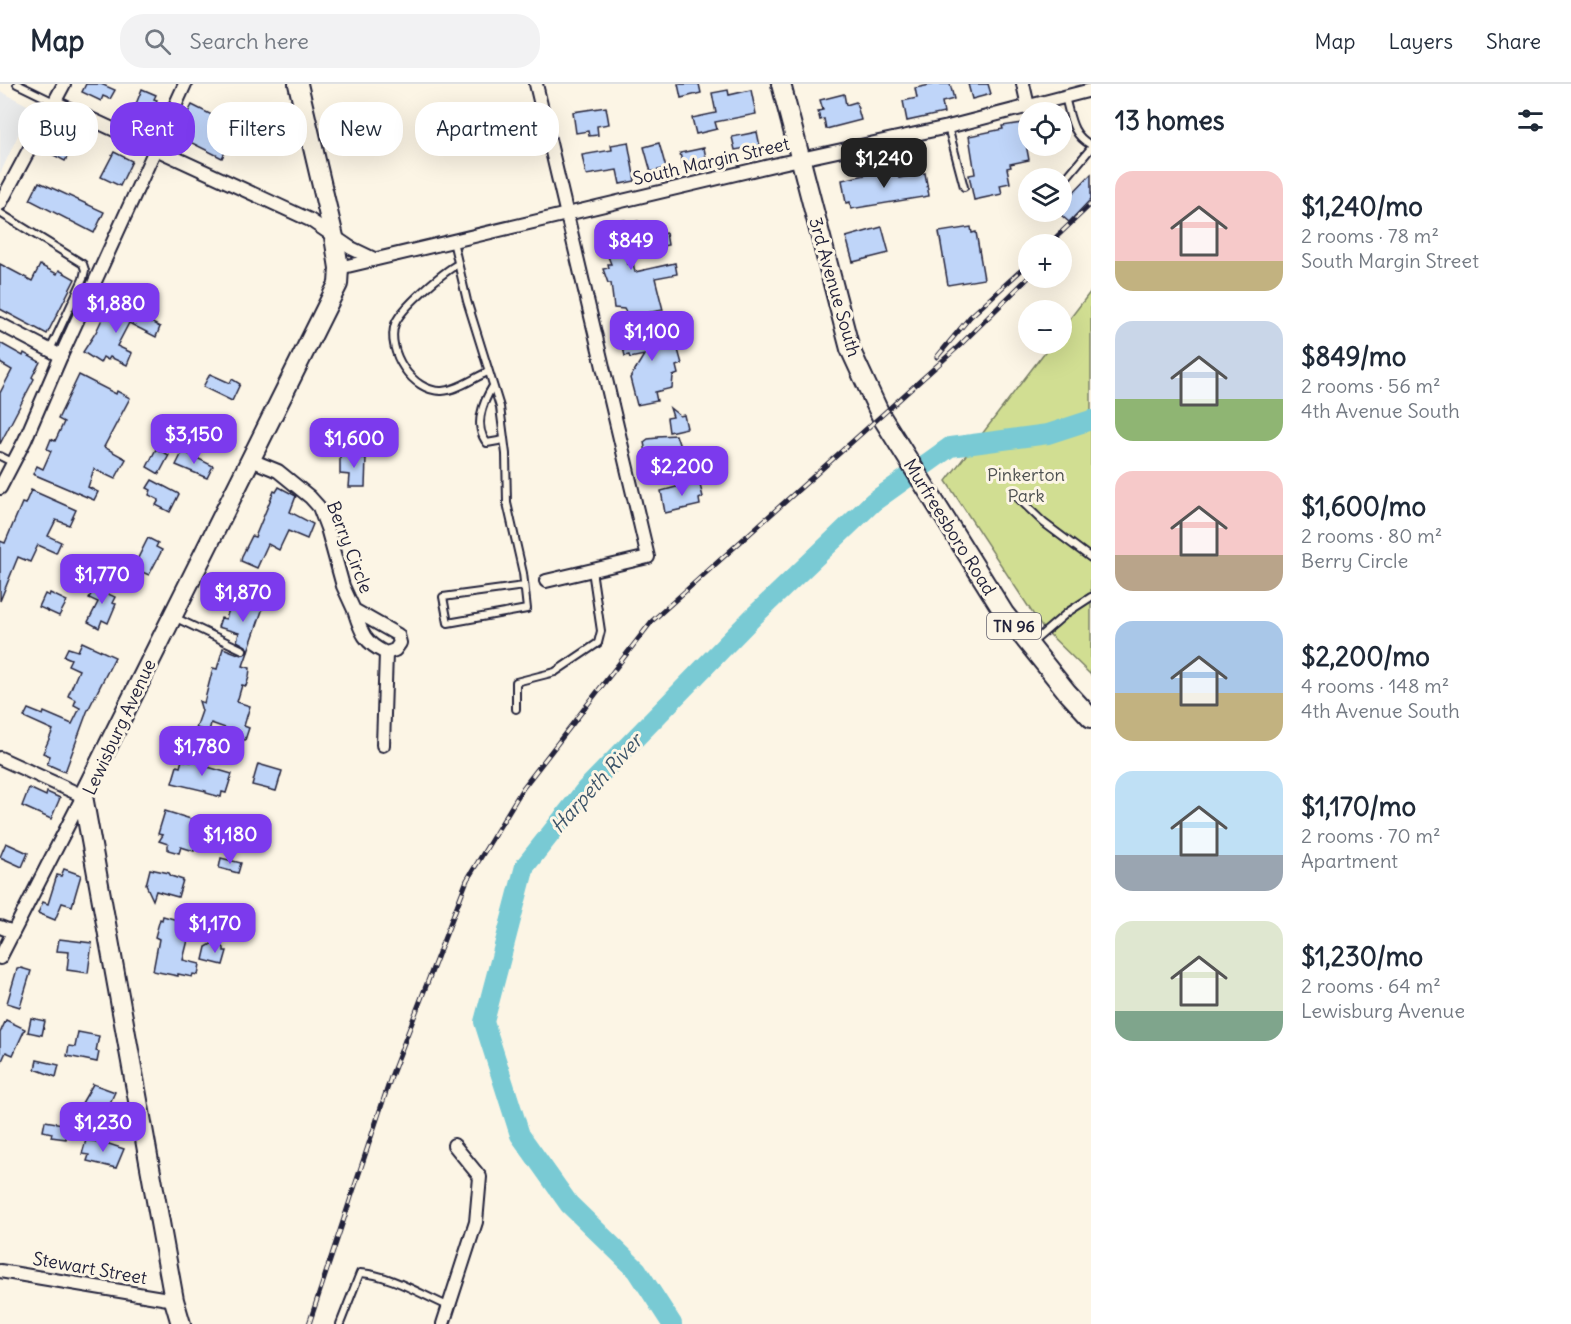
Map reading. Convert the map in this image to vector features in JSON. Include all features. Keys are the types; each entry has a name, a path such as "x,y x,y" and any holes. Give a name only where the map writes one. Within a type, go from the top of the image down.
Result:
{"main road":[{"name":"Lewisburg Avenue","path":"181,1324 174,1300 82,796 334,293 339,268 334,237 297,84"},
{"name":"3rd Avenue South","path":"781,84 850,349 884,420"},
{"name":"Murfreesboro Road","path":"884,420 1004,613 1067,692 1091,718"}],"street":[{"path":"54,102 64,84"},
{"path":"177,102 185,84"},
{"path":"536,84 648,556 546,581"},
{"path":"1023,84 1027,102"},
{"name":"South Margin Street","path":"1043,102 1091,90"},
{"name":"South Margin Street","path":"339,268 800,159 948,127 1018,109"},
{"path":"0,204 25,156"},
{"path":"0,488 25,440 55,353 152,156"},
{"path":"168,156 310,220 334,237 374,259"},
{"path":"0,324 55,353"},
{"name":"Berry Circle","path":"251,460 278,471 310,496 319,507 343,586 362,633 370,645 386,653 395,650 400,643 398,635 354,610"},
{"path":"383,745 386,653"},
{"path":"0,758 82,796 0,958"},
{"path":"0,927 13,932"},
{"path":"442,1324 476,1222 480,1177 454,1145"},
{"name":"Stewart Street","path":"1,1273 174,1300"}],"lane":[{"path":"17,84 54,102"},
{"path":"1065,96 1074,129 1079,138 1091,146 1072,170"},
{"path":"948,127 964,187"},
{"path":"0,213 83,264 85,270 55,353"},
{"path":"453,241 488,372 500,407 507,503 524,586 527,609 448,623 443,597 524,586"},
{"path":"458,264 435,281 399,318 394,333 399,363 415,380 435,390 453,389 488,372"},
{"path":"493,386 482,409 480,422 483,438 487,443 504,440"},
{"path":"0,456 12,462"},
{"path":"1018,498 1044,523 1091,558"},
{"path":"516,709 516,682 555,672 598,643 601,631 592,570"},
{"path":"1029,645 1068,612 1091,597"},
{"path":"172,616 243,650"},
{"path":"340,1324 360,1274 369,1274 396,1284 449,1307"}],"shaded area":[{"path":"0,91 21,102 18,102 18,135 0,174"}],"green space":[{"name":"Pinkerton Park","path":"1091,291 1091,675 1041,626 946,481 1043,354 1072,354 1072,316"}],"building":[{"path":"86,84 101,84 115,90 110,99 103,96 101,101 82,92"},
{"path":"678,84 699,84 701,93 681,98"},
{"path":"950,84 954,99 942,102 944,113 907,121 903,101 917,98 915,88"},
{"path":"968,84 988,84 991,94 972,99"},
{"path":"142,89 156,95 154,99 156,102 137,102"},
{"path":"728,90 729,95 751,90 756,114 715,122 717,129 696,134 692,118 716,113 712,93"},
{"path":"844,94 846,105 856,102 861,120 826,129 824,119 820,120 818,111 823,110 820,100"},
{"path":"195,106 207,112 207,150 195,144"},
{"path":"606,107 609,124 597,126 598,135 589,136 588,131 576,133 573,112"},
{"path":"1018,124 1018,156 1028,156 1029,160 1010,164 1011,167 1007,168 1010,183 1000,185 1002,194 974,200 969,175 975,174 969,136 1003,129 1002,126"},
{"path":"757,132 761,151 747,153 746,148 735,150 732,137"},
{"path":"628,142 635,181 620,184 617,170 586,175 582,155 612,150 611,145"},
{"path":"659,143 666,168 651,172 644,147"},
{"path":"704,148 707,163 683,167 680,153"},
{"path":"56,156 68,156 65,161"},
{"path":"112,156 122,156 132,161 120,186 101,177"},
{"path":"897,168 899,178 925,173 929,196 851,209 850,202 846,203 842,180"},
{"path":"1091,174 1091,199 1072,219 1072,194"},
{"path":"39,182 104,212 94,233 30,200"},
{"path":"625,220 626,224 638,221 640,224 643,243 628,245 628,264 633,263 635,272 675,263 677,274 655,278 663,310 628,316 624,309 614,308 611,283 608,283 603,269 609,268 608,264 611,264 598,231 606,227 605,223"},
{"path":"882,227 889,253 853,262 846,237"},
{"path":"971,227 972,233 976,232 984,279 948,285 939,232"},
{"path":"666,233 668,245 653,248 649,238"},
{"path":"0,264 32,281 40,265 57,274 59,270 75,279 47,334 0,309"},
{"path":"111,300 160,327 156,337 129,323 117,346 132,353 127,365 110,357 108,360 103,357 100,363 83,352 96,332"},
{"path":"648,329 650,336 678,331 682,345 677,346 682,364 676,366 678,374 673,376 672,388 655,392 657,401 637,405 630,378 644,355 630,358 629,355 625,356 620,335"},
{"path":"0,343 23,356 24,353 40,362 32,377 34,379 0,444 0,393 12,370 0,363"},
{"path":"210,374 230,383 232,379 240,384 232,401 203,387"},
{"path":"79,375 116,394 117,391 130,398 104,447 126,459 115,479 94,469 88,487 98,492 94,500 33,474 37,466 43,469 51,451 47,449 51,439 55,441 64,422 58,419"},
{"path":"670,408 680,416 684,415 687,428 669,432 667,418 673,417"},
{"path":"676,435 680,447 673,449 666,459 648,464 644,442 657,438 657,436"},
{"path":"156,449 169,455 159,474 147,467"},
{"path":"183,451 213,466 207,478 176,465"},
{"path":"357,453 357,457 366,458 365,487 349,487 350,475 340,474 340,455"},
{"path":"152,480 179,494 170,512 156,505 159,500 149,495 151,490 147,488"},
{"path":"699,481 703,497 699,499 700,505 665,513 661,491"},
{"path":"279,487 296,496 290,512 313,524 307,539 288,531 279,550 268,544 257,568 241,561 242,556 252,536 255,537 274,491 276,492"},
{"path":"31,490 76,510 69,525 56,520 48,536 61,542 56,553 38,545 30,562 18,557 0,601 0,541 5,543 22,503 25,504"},
{"path":"148,538 158,543 156,547 162,550 149,575 133,568"},
{"path":"103,579 111,583 106,593 115,597 112,603 116,604 108,623 102,620 99,628 88,622 98,602 89,598 94,589 98,590"},
{"path":"50,593 67,601 59,616 39,607 45,594 49,596"},
{"path":"247,603 263,608 248,651 246,646 237,641 239,633 218,627 221,618 226,619 229,609 244,612"},
{"path":"82,642 115,657 87,712 65,772 47,764 50,756 43,753 53,730 24,717 28,709 43,715 44,712 72,724 80,708 74,705 76,700 68,696 79,670 68,665 71,659 64,656 68,648 78,651"},
{"path":"223,648 241,655 248,652 243,666 250,668 249,677 246,686 242,685 237,702 250,706 244,726 249,728 245,740 226,735 228,729 211,723 209,732 196,728 202,711 199,701 204,703 213,668 217,669"},
{"path":"194,754 203,757 201,765 232,774 226,793 222,792 221,797 172,783 177,766 180,767 182,760 191,762"},
{"path":"258,764 282,771 276,791 252,785"},
{"path":"29,788 46,796 47,792 60,798 51,819 22,806"},
{"path":"165,811 220,828 214,849 196,844 194,851 181,847 179,853 168,850 168,844 159,841 163,835 158,834"},
{"path":"6,843 28,853 22,867 0,857"},
{"path":"221,858 241,863 238,873 219,868"},
{"path":"64,869 81,875 72,906 62,903 55,920 38,913 43,902 48,904 57,875 61,876"},
{"path":"150,869 169,873 183,880 178,897 156,891 153,900 146,885"},
{"path":"163,916 192,924 183,960 200,964 198,975 193,974 192,977 178,974 178,976 153,971 159,939 155,937"},
{"path":"59,939 92,943 88,973 67,970 69,952 57,951"},
{"path":"213,943 221,945 224,951 227,951 223,965 203,960 206,947"},
{"path":"17,969 31,971 20,1007 7,1003"},
{"path":"31,1018 45,1021 42,1035 28,1032"},
{"path":"6,1020 25,1029 13,1055 6,1052 0,1065 0,1033"},
{"path":"78,1032 99,1036 96,1051 99,1052 97,1062 67,1056 69,1046 75,1047"},
{"path":"37,1060 59,1065 56,1077 35,1069"},
{"path":"93,1084 115,1092 105,1114 82,1103"},
{"path":"45,1121 69,1125 66,1139 51,1137 52,1133 43,1131"},
{"path":"86,1140 124,1149 116,1168 87,1161 89,1155 82,1154"}],"waterway":[{"name":"Harpeth River","path":"672,1324 637,1270 569,1204 520,1135 484,1022 525,866 586,789 754,616 873,502 950,447 1048,434 1091,420"}],"railway":[{"path":"1060,234 1091,204"},
{"path":"937,357 970,317 1018,273"},
{"path":"309,1324 392,1074 467,880 523,788 652,621 959,346 1018,288"}]}
